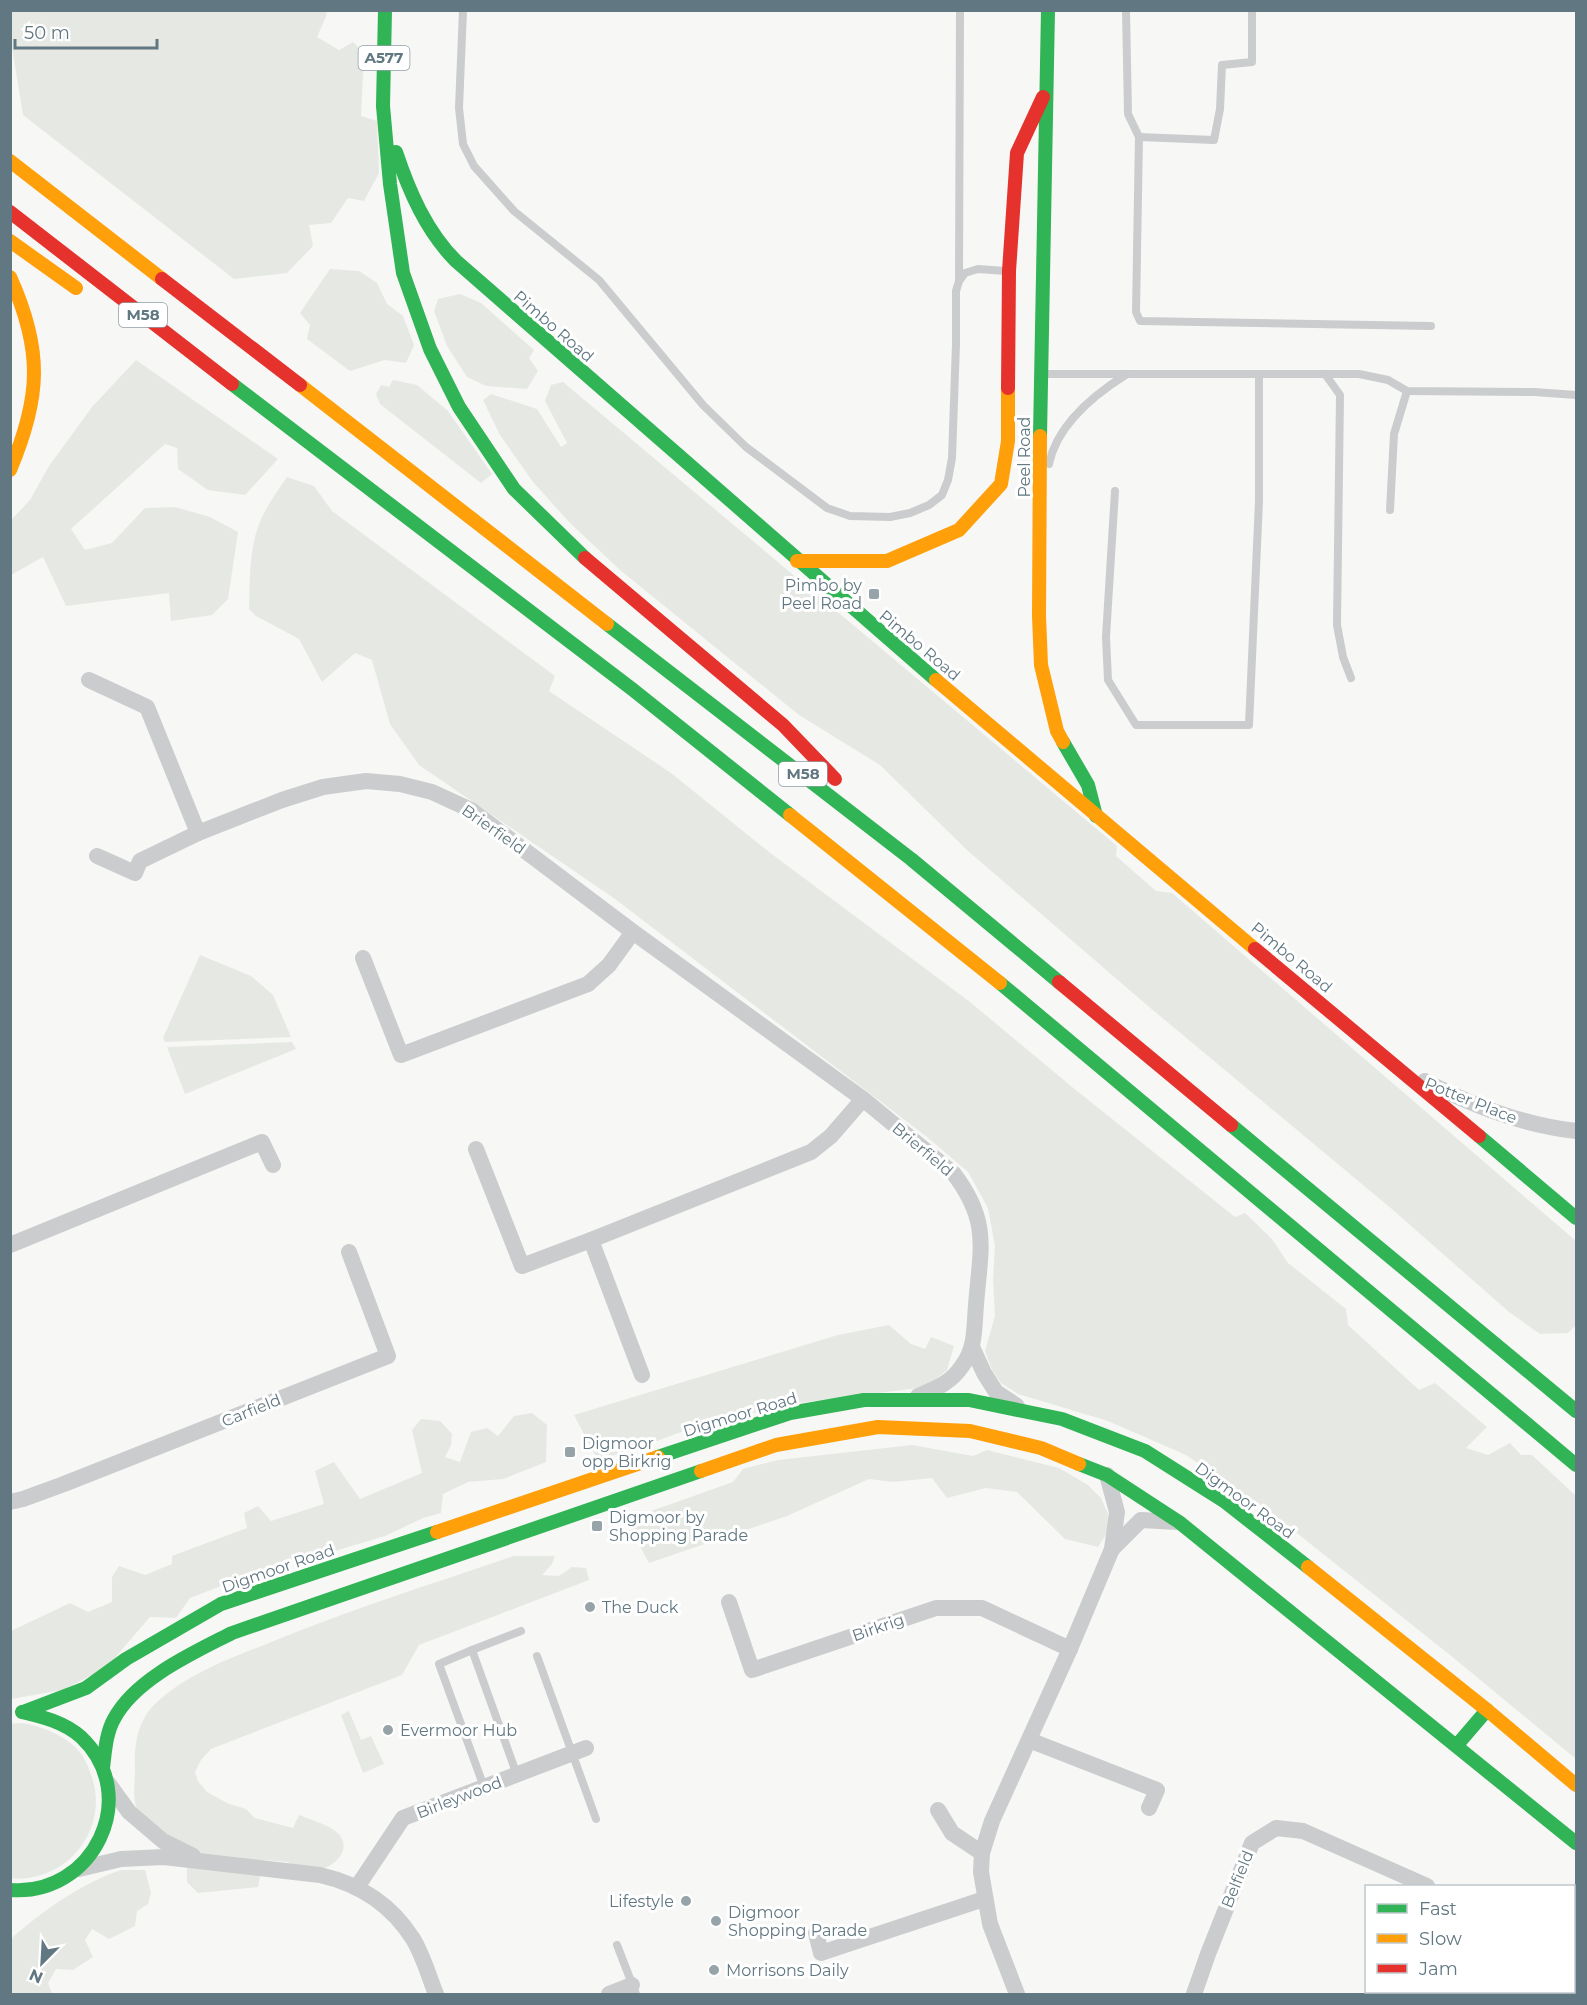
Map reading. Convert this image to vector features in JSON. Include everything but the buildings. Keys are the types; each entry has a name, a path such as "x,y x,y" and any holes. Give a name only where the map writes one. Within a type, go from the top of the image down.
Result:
{"main road":[{"name":"Pimbo Road","path":"385,10 383,106 408,188 424,219 447,252 796,561 1576,1218"},
{"name":"Peel Road","path":"1048,10 1041,374 1039,616 1041,665 1057,731 1088,785 1096,816"},
{"name":"Peel Road","path":"796,561 887,561 958,530 1001,484 1008,441 1009,271 1017,153 1048,86"},
{"path":"383,106 390,184 403,273 430,349 459,407 514,489 589,562 783,725 911,859"},
{"name":"M58","path":"10,161 911,859 1576,1411"},
{"name":"M58","path":"10,212 632,689 1005,987 1576,1466"},
{"path":"10,241 87,296"},
{"path":"10,277 19,293 31,327 35,386 32,411 24,442 10,470"},
{"path":"146,335 276,418"},
{"name":"Digmoor Road","path":"17,1712 86,1688 126,1659 221,1604 790,1413 864,1400 969,1400 1062,1419 1145,1450 1224,1501 1487,1710 1576,1785"},
{"path":"105,1776 107,1739 116,1716 131,1696 175,1662 232,1633 776,1445 878,1427 970,1431 1041,1448 1107,1475 1179,1522 1576,1843"},
{"path":"1457,1745 1487,1710"},
{"path":"14,1896 48,1886 79,1869 96,1849 106,1826 110,1800 105,1776 90,1746 71,1728 48,1716 17,1712"}],"street":[{"path":"89,680 147,707 198,833"},
{"name":"Brierfield","path":"97,856 135,873 140,861 198,833 282,800 323,787 366,781 400,784 432,792 471,810 633,932 863,1099 954,1174 965,1189 980,1228 982,1248 973,1349"},
{"path":"363,958 401,1055 588,984 609,965 633,932"},
{"name":"Potter Place","path":"1402,1070 1455,1097 1493,1112 1530,1123 1576,1131"},
{"path":"476,1149 522,1266 811,1152 831,1136 863,1099"},
{"path":"10,1245 262,1142 273,1165"},
{"path":"591,1240 642,1375"},
{"name":"Carfield","path":"10,1502 64,1484 388,1356 349,1252"},
{"path":"912,1399 944,1385 964,1365 973,1349"},
{"path":"973,1349 996,1392 1023,1410"},
{"path":"1017,1995 990,1924 984,1899 981,1872 982,1853 992,1821 1070,1649 1112,1549 1117,1512 1107,1475"},
{"path":"1112,1549 1141,1520 1179,1522"},
{"name":"Birkrig","path":"729,1602 752,1670 936,1608 982,1608 1070,1649"},
{"path":"1029,1740 1157,1790 1149,1808"},
{"name":"Birleywood","path":"357,1887 403,1818 579,1751"},
{"path":"105,1776 129,1812 163,1841 202,1860"},
{"path":"938,1809 952,1833 982,1853"},
{"name":"Belfield","path":"1194,1995 1252,1843 1276,1828 1303,1831 1423,1885"},
{"path":"79,1869 121,1859 164,1857 320,1875 340,1880 377,1899 398,1918 414,1940 436,1995"},
{"path":"816,1933 821,1953 984,1899"},
{"path":"609,1995 634,1990"}],"lane":[{"path":"463,10 459,108 463,144 474,166 514,211 599,280 703,405 746,447 827,508 850,516 890,517 920,509 942,495 948,480 952,458 956,291 959,281 960,10"},
{"path":"1126,10 1128,114 1139,137 1136,312 1140,321 1431,326"},
{"path":"1139,137 1214,140 1220,109 1222,65 1252,62 1252,10"},
{"path":"959,281 965,273 978,269 1009,271"},
{"path":"1041,374 1359,374 1388,380 1407,391 1534,392 1576,395"},
{"path":"1040,507 1050,459 1062,433 1100,390 1127,374"},
{"path":"1115,491 1106,637 1108,680 1136,725 1249,725 1258,501 1259,374"},
{"path":"1325,374 1340,394 1337,625 1343,657 1351,678"},
{"path":"1390,510 1394,434 1407,391"},
{"path":"484,1788 439,1664 521,1631"},
{"path":"472,1650 517,1775"},
{"path":"537,1656 579,1751 596,1819"},
{"path":"617,1945 634,1990"}],"shaded area":[{"path":"11,11 326,11 327,14 317,37 339,50 353,42 364,53 361,116 377,121 379,173 364,201 348,198 331,223 309,225 313,246 287,273 234,279 23,115 11,41"},
{"path":"330,269 359,271 377,283 387,304 403,316 414,345 406,363 385,360 350,371 307,339 310,325 300,313"},
{"path":"460,294 481,303 534,350 529,358 538,371 527,389 486,386 467,377 447,346 434,311 438,299"},
{"path":"136,360 278,459 245,495 208,490 178,469 177,448 165,444 71,529 85,550 112,543 145,508 175,507 210,517 238,532 228,599 212,615 171,621 169,593 66,606 43,557 11,575 11,520 30,500 49,466 92,407"},
{"path":"393,380 417,385 448,411 492,474 481,483 380,404 376,394 381,385 389,387"},
{"path":"563,382 1117,846 1116,856 1156,891 1172,893 1576,1241 1576,1325 1568,1333 1540,1334 1509,1312 1393,1210 1148,1006 968,851 880,765 799,715 620,570 570,523 533,482 500,435 483,400 491,394 537,409 561,447 567,443 545,401 551,385"},
{"path":"287,477 314,486 332,511 555,676 549,691 671,773 769,852 970,1002 1235,1217 1245,1213 1272,1239 1288,1263 1346,1309 1348,1325 1419,1390 1435,1383 1487,1427 1466,1448 1488,1455 1510,1443 1521,1455 1532,1455 1576,1496 1576,1759 1273,1514 1186,1455 1108,1421 1018,1394 1001,1383 992,1370 985,1351 995,1316 993,1280 995,1246 988,1208 968,1172 927,1137 615,899 419,765 390,724 372,660 355,653 322,682 299,639 256,616 249,609 254,540 266,509"},
{"path":"200,955 251,976 273,995 291,1037 165,1042 163,1038"},
{"path":"292,1042 296,1049 185,1094 167,1047"},
{"path":"889,1325 911,1344 925,1349 931,1337 954,1346 947,1370 926,1387 783,1405 678,1433 631,1451 597,1459 574,1415 838,1335"},
{"path":"532,1413 547,1425 546,1462 503,1479 468,1482 443,1494 441,1513 423,1518 385,1536 328,1553 281,1563 190,1598 176,1618 150,1617 107,1667 63,1690 11,1699 11,1631 70,1603 88,1612 112,1602 112,1577 119,1566 145,1575 172,1564 172,1556 247,1528 244,1513 258,1506 271,1521 324,1504 315,1471 334,1462 360,1499 422,1473 412,1430 421,1419 440,1421 452,1434 451,1445 445,1457 460,1462 471,1432 487,1428 498,1436 514,1416"},
{"path":"912,1445 973,1456 987,1450 1059,1468 1088,1485 1101,1498 1108,1514 1107,1533 1098,1547 1065,1539 1017,1492 986,1488 947,1498 932,1478 893,1482 869,1479 787,1516 649,1563 626,1520 733,1482 743,1469 778,1460"},
{"path":"514,1556 555,1556 552,1564 542,1575 559,1576 572,1567 586,1568 589,1580 419,1645 402,1675 211,1749 201,1760 195,1772 198,1781 207,1792 227,1803 246,1809 255,1818 293,1828 299,1815 321,1823 334,1830 342,1839 343,1848 340,1857 322,1869 310,1871 298,1869 288,1862 263,1860 258,1887 198,1893 187,1882 187,1849 148,1824 137,1810 135,1802 135,1752 138,1734 145,1718 156,1703 195,1675 240,1655 360,1608"},
{"path":"349,1711 361,1740 371,1736 384,1764 363,1773 341,1715"},
{"path":"22,1723 50,1731 78,1750 90,1771 96,1805 89,1833 82,1846 72,1857 47,1873 15,1879 10,1878 10,1724"},
{"path":"121,1870 145,1870 151,1893 148,1904 137,1911 135,1926 109,1939 92,1929 85,1940 93,1957 73,1970 56,1969 48,1983 52,1994 11,1994 11,1940 14,1936 64,1898 91,1882"}],"traffic: fast":[{"path":"383,106 385,10"},
{"path":"1040,436 1048,10"},
{"path":"383,106 390,184 403,273 430,349 459,407 514,489 585,558"},
{"path":"396,152 427,224 456,261 936,680"},
{"path":"232,384 632,689 790,815"},
{"path":"607,624 911,859 1059,982"},
{"path":"1063,742 1088,785 1096,816"},
{"path":"1000,983 1576,1465"},
{"path":"1231,1125 1576,1411"},
{"path":"1479,1136 1576,1218"},
{"path":"658,1457 790,1413 864,1400 969,1400 1062,1419 1145,1451 1224,1501 1308,1567"},
{"path":"1079,1464 1107,1475 1179,1522 1576,1843"},
{"path":"103,1768 111,1724 136,1692 166,1668 232,1633 701,1471"},
{"path":"23,1712 86,1688 126,1659 221,1604 437,1532"},
{"path":"1457,1745 1487,1710"},
{"path":"10,1890 39,1888 65,1877 85,1860 100,1838 108,1813 108,1787 99,1761 81,1737 60,1724 22,1712"}],"traffic: slow":[{"path":"10,161 162,279"},
{"path":"10,241 76,288"},
{"path":"10,277 28,328 33,351 34,373 28,419 10,470"},
{"path":"300,385 607,624"},
{"path":"797,561 887,561 959,530 1001,484 1008,441 1008,388"},
{"path":"1040,436 1041,665 1057,731 1063,742"},
{"path":"936,680 1255,949"},
{"path":"790,815 1000,983"},
{"path":"701,1471 776,1445 878,1427 970,1431 1041,1448 1079,1464"},
{"path":"437,1532 658,1457"},
{"path":"1308,1567 1487,1710 1576,1785"}],"traffic: jam":[{"path":"1008,388 1009,271 1017,153 1043,97"},
{"path":"10,212 232,384"},
{"path":"162,279 300,385"},
{"path":"585,558 783,725 835,779"},
{"path":"1255,949 1479,1136"},
{"path":"1059,982 1231,1125"}],"place":[{"name":"Pimbo by Peel Road","path":"874,594"},
{"name":"Digmoor opp Birkrig","path":"570,1452"},
{"name":"Digmoor by Shopping Parade","path":"597,1526"},
{"name":"The Duck","path":"590,1607"},
{"name":"Evermoor Hub","path":"388,1730"},
{"name":"Lifestyle","path":"686,1901"},
{"name":"Digmoor Shopping Parade","path":"716,1921"},
{"name":"Morrisons Daily","path":"714,1970"}]}
